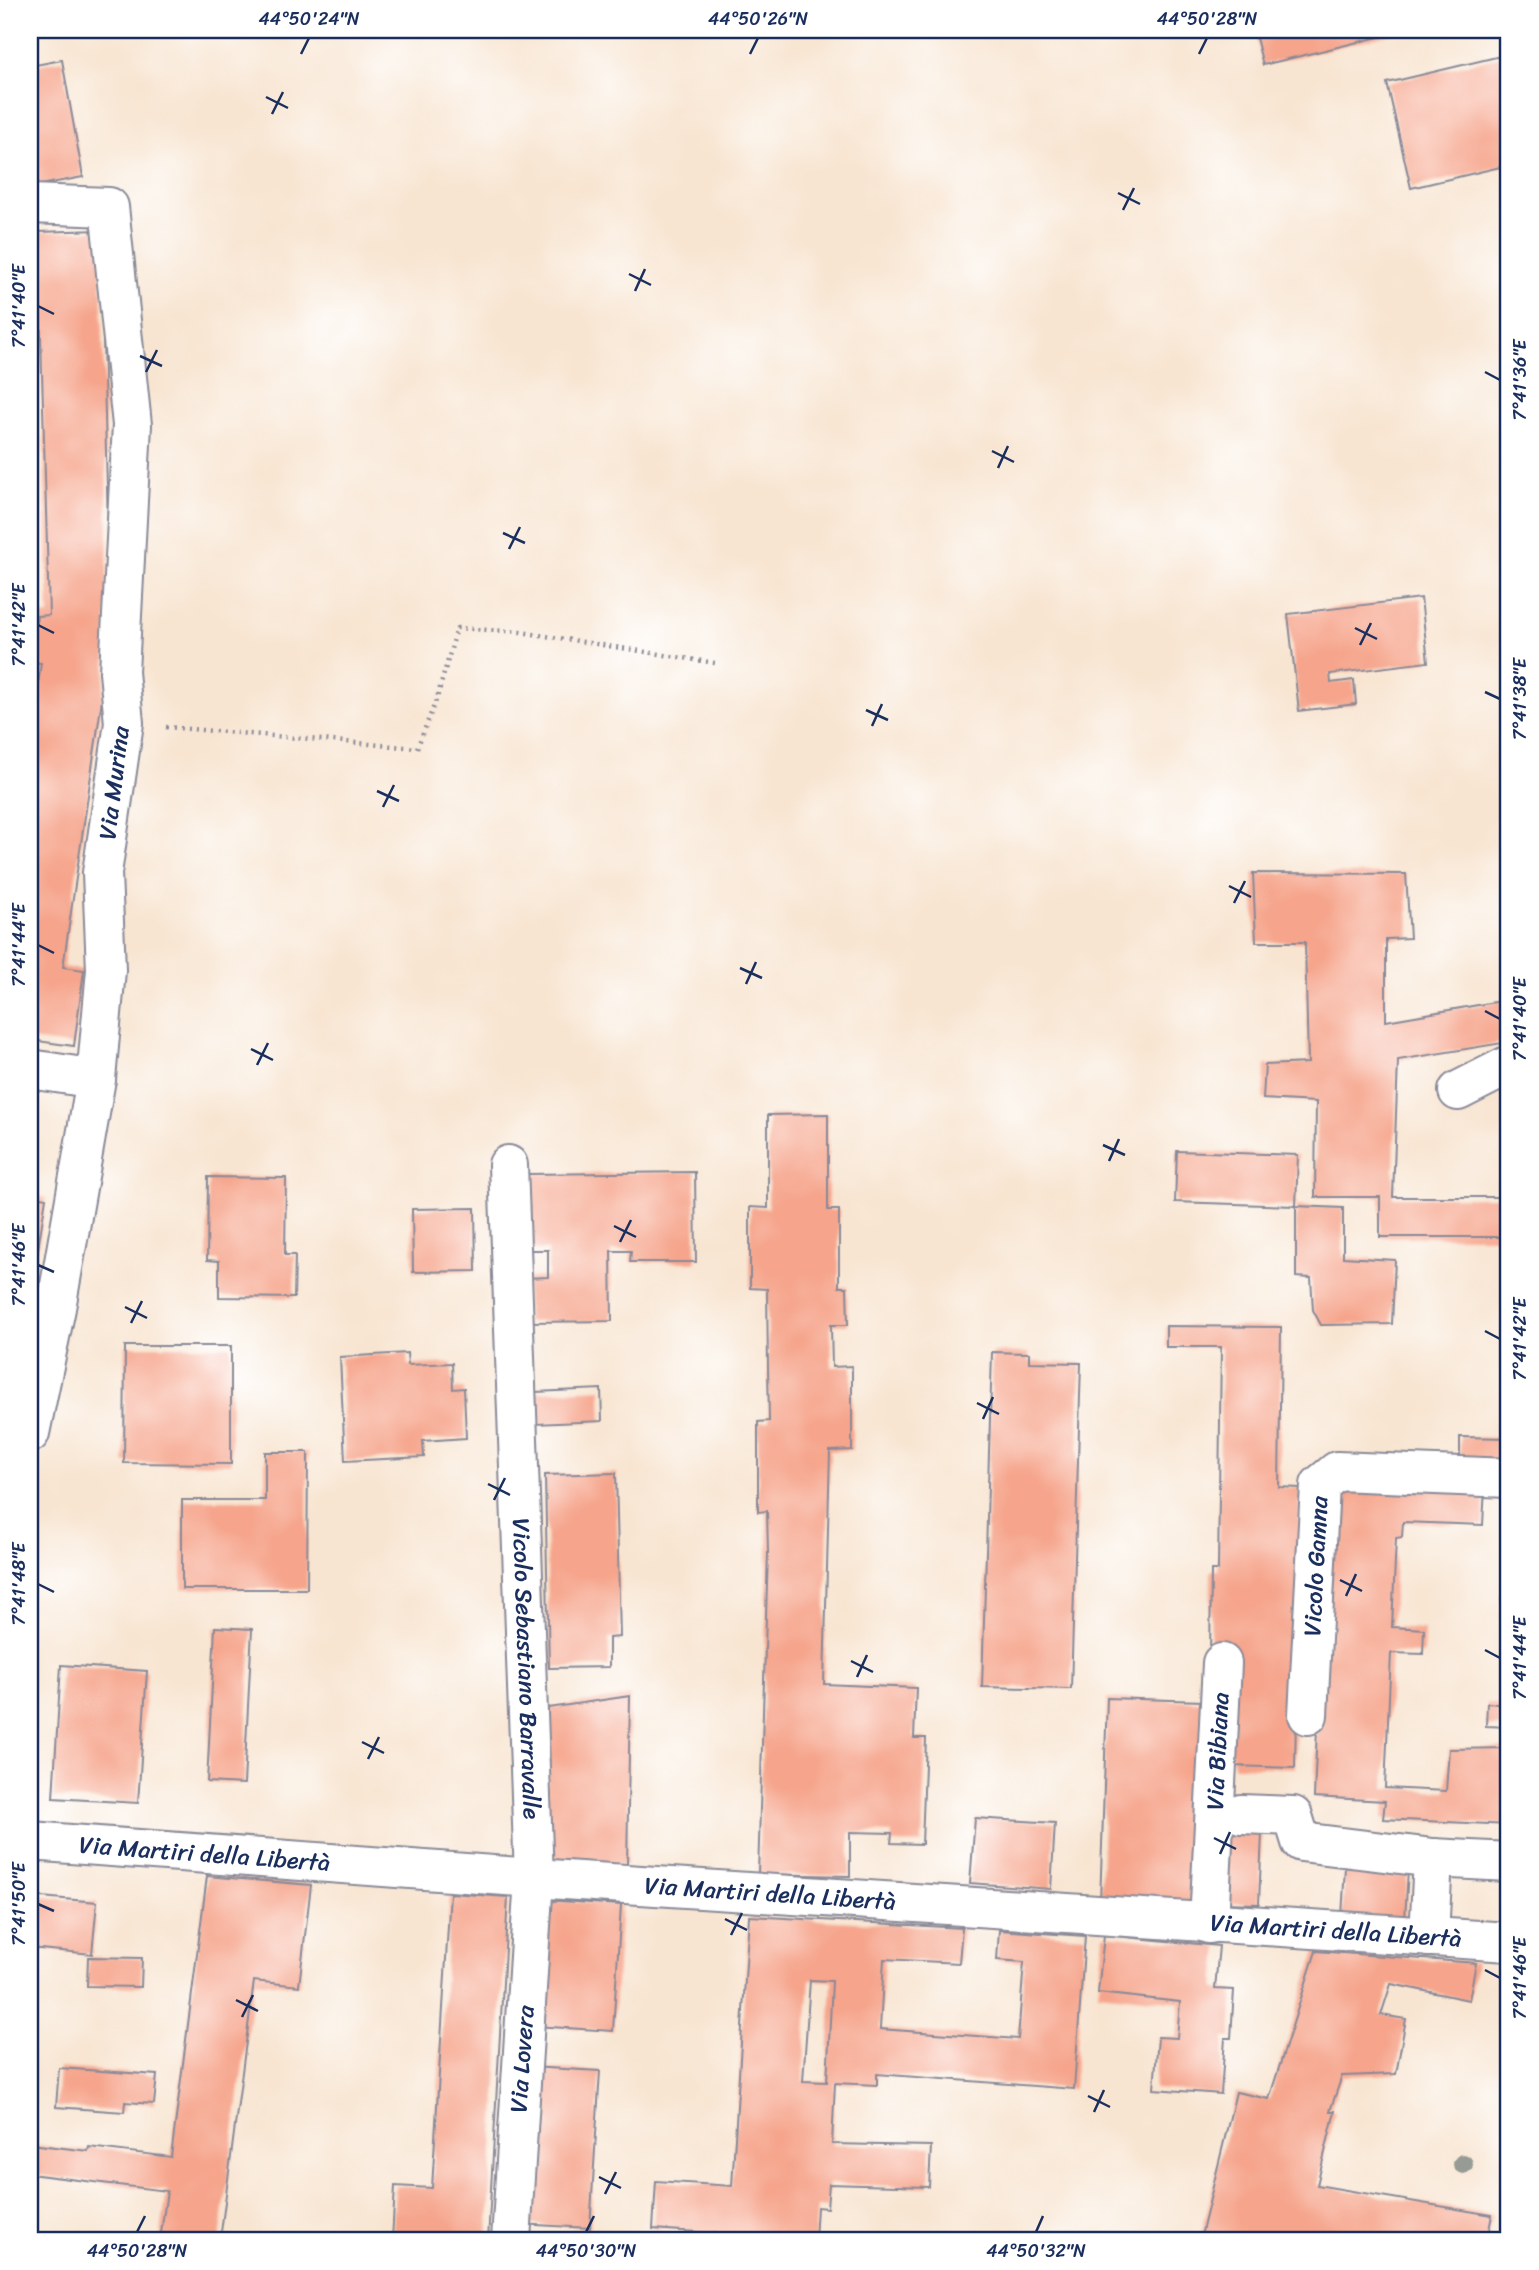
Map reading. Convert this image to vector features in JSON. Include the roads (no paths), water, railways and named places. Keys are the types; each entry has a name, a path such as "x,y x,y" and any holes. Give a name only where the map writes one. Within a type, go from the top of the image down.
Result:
{"street":[{"name":"Via Murina","path":"30,204 109,207 132,425 119,672 124,723 102,873 106,970 96,1079 56,1308 30,1433"},
{"path":"1458,1091 1509,1065"},
{"path":"30,1069 96,1079"},
{"name":"Vicolo Sebastiano Barravalle","path":"508,1165 534,1878"},
{"name":"Vicolo Gamna","path":"1308,1715 1320,1485 1337,1471 1509,1478"},
{"name":"Via Bibiana","path":"1209,1924 1222,1662"},
{"path":"1241,1814 1293,1816 1301,1842 1433,1858 1509,1862"},
{"name":"Via Martiri della Libertà","path":"30,1841 534,1878 1509,1942"},
{"path":"1429,1937 1433,1858"},
{"name":"Via Lovera","path":"511,2240 534,1878"}]}
